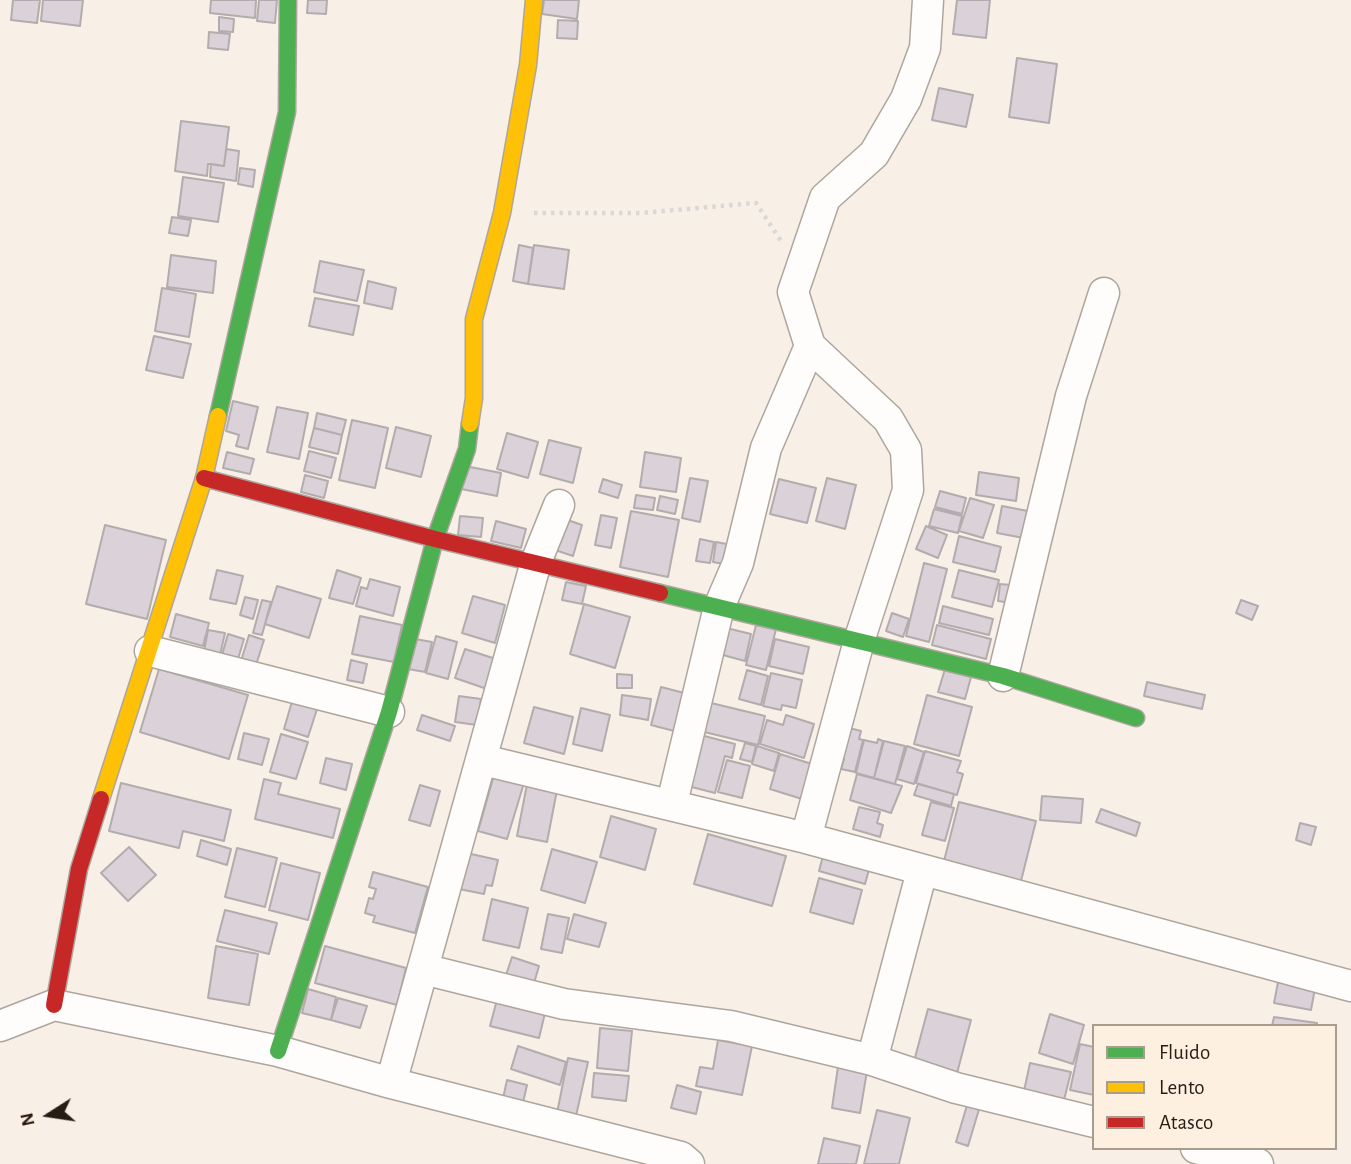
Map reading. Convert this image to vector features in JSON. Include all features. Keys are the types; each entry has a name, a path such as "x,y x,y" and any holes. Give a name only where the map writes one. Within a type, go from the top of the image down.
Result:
{"street":[{"path":"54,1005 79,869 204,478 287,112 288,0"},
{"path":"278,1051 388,712 435,539 467,449 474,398 474,319 502,213 528,65 534,0"},
{"path":"806,838 859,641 908,490 905,450 888,419 810,346 793,292 825,198 874,153 906,99 925,48 928,0"},
{"path":"1003,676 1071,396 1104,293"},
{"path":"672,803 719,607 738,563 766,448 810,346"},
{"path":"204,478 435,539 1003,676 1136,718"},
{"path":"391,1083 536,562 559,505"},
{"path":"150,651 388,712"},
{"path":"482,760 672,803 1351,986"},
{"path":"872,1060 922,871"},
{"path":"423,969 564,1004 731,1026 872,1060 956,1088 1092,1122"},
{"path":"0,1026 54,1005 278,1051 391,1083 681,1157 688,1164"},
{"path":"1204,1150 1258,1164"}],"path":[{"path":"502,213 640,213 756,203 800,270"}],"building":[{"path":"13,0 40,0 37,23 11,20"},
{"path":"43,0 83,0 80,26 41,21"},
{"path":"211,0 256,0 255,18 210,13"},
{"path":"259,0 277,0 275,23 257,21"},
{"path":"308,0 327,0 326,14 307,13"},
{"path":"544,0 579,0 577,19 542,14"},
{"path":"957,0 990,0 986,38 953,34"},
{"path":"219,17 234,19 233,32 219,31"},
{"path":"558,20 578,21 577,39 557,38"},
{"path":"209,32 230,34 228,50 208,48"},
{"path":"1017,58 1057,64 1049,123 1009,117"},
{"path":"939,88 973,95 966,127 932,120"},
{"path":"181,121 229,127 224,166 208,164 207,176 175,171"},
{"path":"226,149 239,151 236,181 210,177 211,164 224,166"},
{"path":"240,168 255,170 253,187 238,184"},
{"path":"183,177 224,183 218,222 178,216"},
{"path":"172,217 191,220 188,236 169,233"},
{"path":"519,245 533,248 528,284 513,281"},
{"path":"534,245 569,250 564,289 528,284"},
{"path":"171,255 216,261 213,293 167,287"},
{"path":"320,261 364,270 357,301 314,292"},
{"path":"368,281 396,288 392,309 364,303"},
{"path":"162,288 196,294 189,337 155,331"},
{"path":"315,298 359,306 353,335 309,326"},
{"path":"154,336 191,344 183,378 146,370"},
{"path":"233,401 258,407 248,449 236,446 239,435 226,431"},
{"path":"277,407 308,413 299,459 267,452"},
{"path":"317,413 346,420 342,435 314,428"},
{"path":"352,420 388,428 375,488 339,480"},
{"path":"396,427 431,436 421,477 386,468"},
{"path":"314,428 342,435 338,454 309,447"},
{"path":"507,433 538,442 528,478 497,469"},
{"path":"549,440 581,448 573,483 540,474"},
{"path":"309,451 336,458 331,478 304,471"},
{"path":"227,452 254,459 250,474 223,468"},
{"path":"645,452 681,458 676,492 640,487"},
{"path":"465,466 501,473 497,496 461,489"},
{"path":"979,472 1019,478 1016,501 976,495"},
{"path":"305,475 328,481 324,498 301,492"},
{"path":"690,478 708,481 700,522 682,518"},
{"path":"827,478 856,485 845,529 816,521"},
{"path":"603,479 622,485 618,498 599,492"},
{"path":"779,479 816,488 807,523 770,514"},
{"path":"940,491 966,498 962,514 935,507"},
{"path":"636,495 655,498 653,510 634,508"},
{"path":"660,496 678,500 675,514 657,510"},
{"path":"970,498 994,505 983,538 959,531"},
{"path":"1002,506 1033,512 1029,539 997,533"},
{"path":"934,509 962,516 958,533 929,526"},
{"path":"631,511 679,520 668,577 620,567"},
{"path":"601,515 617,518 611,548 595,545"},
{"path":"460,516 483,518 481,537 458,535"},
{"path":"562,518 582,525 573,556 552,549"},
{"path":"496,521 526,529 521,548 491,541"},
{"path":"105,525 166,540 147,619 86,604"},
{"path":"926,526 947,535 938,558 916,549"},
{"path":"959,536 1001,547 995,572 953,562"},
{"path":"700,539 714,542 710,563 696,561"},
{"path":"716,542 732,545 729,565 713,562"},
{"path":"924,563 947,569 929,642 906,636"},
{"path":"217,570 243,576 236,604 210,599"},
{"path":"337,570 361,578 353,604 329,598"},
{"path":"959,570 999,580 992,607 952,597"},
{"path":"370,579 400,587 393,616 356,606 361,587 367,589"},
{"path":"566,582 586,586 582,604 562,600"},
{"path":"1000,584 1012,585 1011,603 998,601"},
{"path":"277,586 321,599 309,638 265,624"},
{"path":"473,596 505,605 495,643 462,633"},
{"path":"245,597 258,600 253,619 240,615"},
{"path":"262,600 271,602 262,635 253,633"},
{"path":"1241,600 1258,606 1252,620 1236,613"},
{"path":"584,604 630,617 615,668 570,654"},
{"path":"943,606 993,619 989,635 939,623"},
{"path":"892,613 909,619 903,637 886,631"},
{"path":"176,614 209,623 203,646 170,637"},
{"path":"360,616 402,625 394,662 352,654"},
{"path":"756,625 776,629 766,670 746,665"},
{"path":"937,625 991,639 986,659 932,645"},
{"path":"718,626 751,634 745,661 712,652"},
{"path":"208,630 225,633 220,655 204,651"},
{"path":"228,634 244,639 238,659 222,655"},
{"path":"249,635 264,640 256,665 241,661"},
{"path":"436,636 457,642 448,679 426,673"},
{"path":"415,639 432,642 425,672 408,669"},
{"path":"775,639 809,647 803,674 769,666"},
{"path":"465,649 496,659 487,689 455,678"},
{"path":"351,660 367,664 363,683 347,680"},
{"path":"159,669 248,695 229,759 140,732"},
{"path":"945,669 971,677 965,699 938,692"},
{"path":"747,670 768,676 761,705 739,699"},
{"path":"771,673 802,680 796,708 782,705 781,710 763,706"},
{"path":"617,674 632,675 632,688 617,688"},
{"path":"1147,682 1205,695 1202,709 1144,696"},
{"path":"661,687 692,695 682,733 651,725"},
{"path":"622,695 651,699 648,720 620,715"},
{"path":"927,695 972,707 959,756 914,744"},
{"path":"459,696 481,699 477,725 455,722"},
{"path":"293,698 318,706 308,737 284,729"},
{"path":"707,702 765,716 758,745 700,731"},
{"path":"534,707 573,717 564,754 524,743"},
{"path":"581,708 610,715 602,751 573,744"},
{"path":"422,715 455,726 450,741 417,730"},
{"path":"786,715 814,724 804,758 760,744 767,720 783,725"},
{"path":"841,726 861,731 859,739 863,740 855,772 841,769 844,759 833,757"},
{"path":"244,733 269,739 262,765 238,759"},
{"path":"693,733 735,744 732,758 725,756 715,793 680,784"},
{"path":"281,734 308,742 296,779 270,772"},
{"path":"878,739 883,741 874,778 856,773 864,740 877,743"},
{"path":"884,741 905,746 895,784 874,778"},
{"path":"745,743 756,746 752,762 740,759"},
{"path":"757,746 779,753 774,771 752,764"},
{"path":"907,746 924,752 914,784 897,779"},
{"path":"925,751 961,761 957,772 963,774 957,795 916,783"},
{"path":"780,754 812,764 802,799 770,789"},
{"path":"326,758 352,764 346,790 320,783"},
{"path":"727,760 750,766 742,798 718,792"},
{"path":"857,774 902,786 891,813 850,800"},
{"path":"494,775 524,783 507,839 478,831"},
{"path":"264,779 281,783 278,794 340,809 333,838 255,819"},
{"path":"528,779 558,785 547,842 517,836"},
{"path":"121,783 231,810 224,841 183,831 179,848 109,831"},
{"path":"918,784 954,794 951,806 914,795"},
{"path":"420,785 440,791 430,826 409,820"},
{"path":"1042,796 1083,799 1081,823 1040,820"},
{"path":"931,802 954,808 945,841 922,835"},
{"path":"959,802 1036,821 1021,881 944,861"},
{"path":"859,807 880,812 877,823 883,825 880,837 853,829"},
{"path":"1101,809 1140,823 1136,836 1096,822"},
{"path":"611,816 656,829 645,870 600,857"},
{"path":"1300,823 1316,827 1311,845 1296,840"},
{"path":"708,834 786,856 772,906 694,884"},
{"path":"201,840 231,849 227,865 197,856"},
{"path":"129,847 156,875 128,901 101,873"},
{"path":"237,848 277,858 265,907 225,897"},
{"path":"552,849 597,862 585,903 541,890"},
{"path":"462,852 498,860 492,886 486,885 484,894 454,888"},
{"path":"824,852 870,866 865,884 819,871"},
{"path":"281,863 320,873 308,920 269,910"},
{"path":"373,872 428,887 415,933 373,922 375,916 365,913 369,898 373,899 376,889 369,887"},
{"path":"819,878 862,890 853,924 810,912"},
{"path":"492,899 528,908 519,948 483,940"},
{"path":"225,910 277,923 269,954 217,941"},
{"path":"548,914 569,918 562,953 541,949"},
{"path":"574,914 606,923 599,947 567,939"},
{"path":"216,946 258,954 249,1005 208,998"},
{"path":"325,946 406,968 397,1005 315,983"},
{"path":"512,957 539,966 532,990 504,981"},
{"path":"1279,977 1316,983 1311,1010 1274,1003"},
{"path":"308,989 336,997 331,1020 302,1013"},
{"path":"498,996 546,1009 539,1038 490,1026"},
{"path":"338,998 367,1006 360,1028 331,1020"},
{"path":"928,1009 971,1020 956,1077 913,1065"},
{"path":"1050,1014 1084,1025 1073,1064 1039,1053"},
{"path":"1274,1017 1317,1023 1317,1024 1272,1024"},
{"path":"600,1028 632,1031 628,1071 597,1068"},
{"path":"718,1040 752,1046 742,1095 696,1086 700,1067 713,1069"},
{"path":"1080,1044 1092,1047 1092,1095 1070,1090"},
{"path":"518,1046 566,1062 560,1085 511,1069"},
{"path":"568,1058 588,1062 576,1116 557,1113"},
{"path":"839,1060 868,1065 860,1113 832,1108"},
{"path":"1030,1063 1071,1072 1064,1100 1024,1091"},
{"path":"594,1073 629,1076 626,1101 592,1097"},
{"path":"507,1080 527,1085 522,1107 502,1103"},
{"path":"677,1085 701,1092 696,1114 671,1108"},
{"path":"968,1102 980,1106 968,1146 956,1142"},
{"path":"877,1110 910,1118 899,1164 864,1164"},
{"path":"824,1138 860,1146 856,1164 818,1164"}],"traffic: fast":[{"path":"218,416 287,112 288,0"},
{"path":"278,1051 389,712 435,539 467,449 470,424"},
{"path":"660,593 1003,676 1136,718"}],"traffic: slow":[{"path":"470,424 474,398 474,319 502,213 528,65 534,0"},
{"path":"101,799 204,478 218,416"}],"traffic: jam":[{"path":"204,478 435,539 660,593"},
{"path":"54,1005 79,869 101,799"}]}
